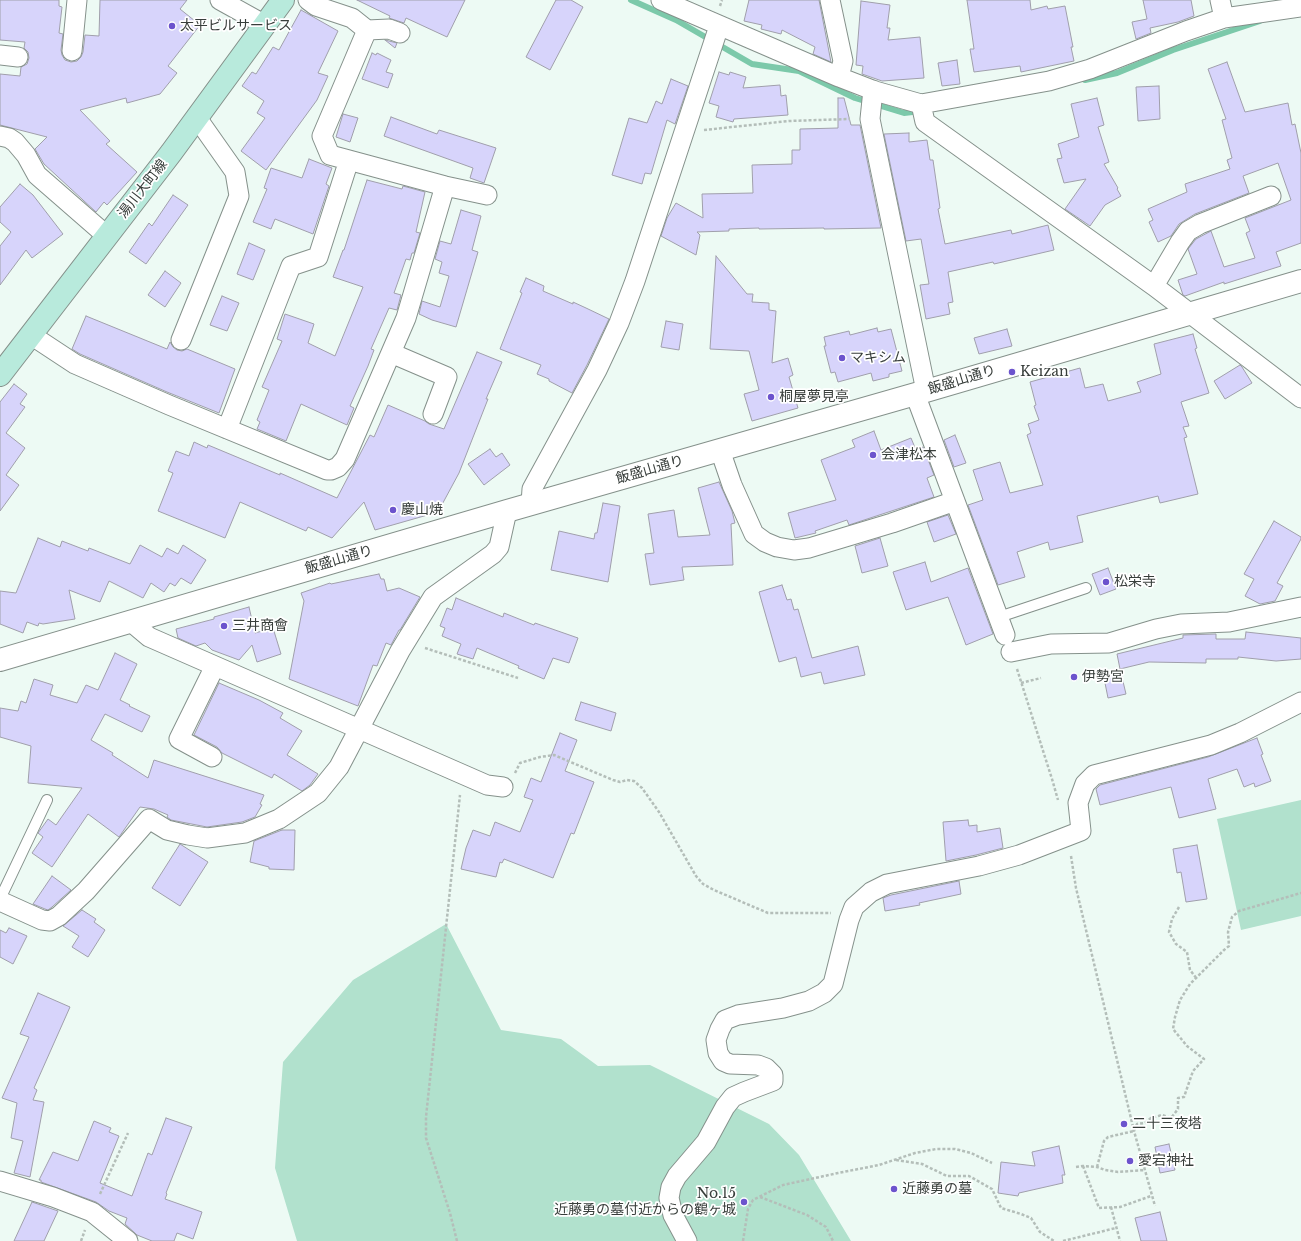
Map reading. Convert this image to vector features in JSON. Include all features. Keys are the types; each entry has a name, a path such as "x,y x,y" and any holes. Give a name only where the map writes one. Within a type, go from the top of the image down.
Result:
{"main road":[{"name":"湯川大町線","path":"0,375 197,118 283,0"}],"street":[{"path":"72,51 77,0"},
{"path":"220,0 265,25"},
{"path":"308,0 316,6 352,18 368,30 389,29 400,33"},
{"path":"661,0 839,77 873,90 921,104 1049,81 1090,69 1186,31 1224,18 1301,7"},
{"path":"830,0 843,61 839,77"},
{"path":"1220,0 1224,18"},
{"path":"531,504 532,489 597,370 619,323 635,281 719,26"},
{"path":"368,30 322,136 330,155 445,186 487,195"},
{"path":"873,90 870,119 921,393 955,501 1008,643 1109,643 1156,629 1182,624 1229,622 1301,607"},
{"path":"921,104 925,122 1154,286 1301,398"},
{"path":"181,340 239,196 235,172 197,118"},
{"path":"0,136 9,138 15,142 26,155 37,175 107,236"},
{"path":"227,429 291,266 318,257 348,160"},
{"path":"31,335 75,364 327,470 338,467 345,459 406,318 445,186"},
{"path":"1154,286 1180,242 1188,232 1200,224 1271,196"},
{"name":"飯盛山通り","path":"0,660 531,504 921,393 1301,281"},
{"path":"391,353 447,377 434,414"},
{"path":"720,450 732,486 754,534 777,547 794,550 809,548 892,523 955,501"},
{"path":"0,900 42,920 50,921 59,916 86,892 149,820 167,830 207,838 245,833 279,819 318,793 339,767 406,641 433,597 493,554 498,547 501,538 507,511"},
{"path":"130,621 149,637 487,785 503,787"},
{"path":"212,757 179,739 215,666"},
{"path":"687,1241 673,1215 669,1198 671,1186 676,1176 706,1142 725,1107 733,1098 744,1092 773,1081 773,1075 766,1068 758,1065 730,1064 723,1061 718,1053 716,1040 725,1020 738,1015 783,1008 809,1001 824,993 833,984 849,920 854,907 871,892 887,884 979,866 1019,854 1082,831 1078,803 1085,784 1094,775 1211,745 1240,733 1301,702"},
{"path":"0,1181 53,1197 92,1212 128,1241"}],"lane":[{"path":"999,617 1086,588"},
{"path":"0,900 47,800"}],"path":[{"path":"684,132 789,121 870,119"},
{"path":"406,641 518,678"},
{"path":"1008,643 1058,800"},
{"path":"1021,683 1041,678"},
{"path":"503,787 514,777 520,763 540,757 554,756 613,780 620,782 627,780 634,781 642,788 655,806 696,876 703,884 768,913 834,914 849,920"},
{"path":"457,1241 450,1213 426,1138 426,1118 463,774"},
{"path":"1070,852 1076,888 1134,1131 1155,1206"},
{"path":"1096,1167 1104,1141 1108,1137 1134,1131 1138,1124 1145,1123 1151,1118 1162,1116 1171,1118 1178,1109 1178,1098 1184,1097 1194,1071 1204,1059 1187,1046 1174,1029 1174,1017 1180,1000 1190,984 1197,979 1229,946 1228,932 1232,917 1239,911 1301,893"},
{"path":"1179,907 1172,919 1169,932 1176,944 1186,952 1190,970 1197,979"},
{"path":"81,1241 92,1212 128,1133"},
{"path":"743,1241 748,1209 753,1200 788,1184 830,1174 879,1165 936,1149 955,1149 971,1153 992,1163"},
{"path":"896,1160 922,1164 947,1176 969,1176 992,1189 1001,1208 1031,1218 1040,1232 1054,1241"},
{"path":"1083,1166 1098,1208 1120,1206 1152,1196"},
{"path":"1076,1167 1096,1167 1118,1172 1145,1170"},
{"path":"759,1197 807,1215 826,1227 833,1241"},
{"path":"1111,1207 1120,1241"},
{"path":"1063,1241 1116,1228"}],"green space":[{"path":"1301,800 1301,916 1241,930 1217,819"},
{"path":"446,924 501,1030 561,1039 598,1066 650,1065 769,1124 799,1155 851,1241 297,1241 275,1168 283,1062 353,980"}],"building":[{"path":"0,0 59,0 59,6 62,7 59,33 63,34 61,50 65,60 71,62 77,61 81,57 85,35 99,36 100,0 187,0 180,9 200,25 168,66 177,73 160,94 127,103 126,98 80,110 110,141 106,144 137,172 107,205 104,202 96,212 44,164 35,149 47,137 0,125 0,74 20,76 21,67 27,64 29,58 28,52 24,48 25,42 0,40"},
{"path":"357,0 465,0 447,37 406,18 404,23 389,18 390,16"},
{"path":"556,0 571,0 583,7 550,70 526,57"},
{"path":"749,0 819,0 831,62 813,54 815,47 782,30 781,34 761,29 762,25 744,21"},
{"path":"967,0 1030,0 1031,10 1047,6 1048,9 1065,6 1073,47 1071,47 1074,61 1021,72 1020,66 974,72 970,49 974,49"},
{"path":"1143,0 1191,0 1194,16 1178,22 1150,28 1151,33 1136,39 1132,22 1147,19"},
{"path":"861,1 890,5 887,28 890,28 888,40 920,37 924,78 882,81 862,74 863,66 856,65"},
{"path":"301,10 338,31 318,73 328,76 317,100 266,170 241,151 265,118 257,113 264,101 242,86 252,72 256,74 273,47 279,50"},
{"path":"385,40 397,43 395,48"},
{"path":"372,53 376,55 377,53 391,60 386,72 393,74 388,88 362,79"},
{"path":"957,60 960,84 942,86 938,63"},
{"path":"1227,62 1245,112 1288,103 1292,125 1295,124 1301,153 1301,243 1276,252 1281,266 1224,284 1224,282 1185,296 1183,295 1178,280 1197,274 1188,249 1196,239 1211,231 1224,267 1255,258 1246,233 1250,231 1245,218 1291,200 1278,163 1243,176 1249,193 1195,214 1179,224 1171,236 1158,242 1149,222 1153,220 1148,209 1187,192 1185,184 1230,169 1227,160 1232,158 1222,120 1226,119 1208,69"},
{"path":"719,72 729,75 730,72 746,77 743,88 780,85 781,96 786,95 788,115 734,119 733,122 716,117 719,106 709,103"},
{"path":"671,79 688,86 675,124 667,120 651,174 645,173 642,184 612,175 629,118 647,123 656,101 662,104"},
{"path":"1159,86 1160,119 1138,121 1136,87"},
{"path":"838,98 844,98 851,125 860,125 881,228 759,228 697,232 700,235 696,255 661,236 667,218 676,203 703,218 702,194 753,193 752,165 792,164 792,150 800,150 800,129 838,128"},
{"path":"1097,98 1104,125 1098,127 1109,162 1104,164 1121,196 1105,205 1090,226 1065,209 1086,179 1064,183 1057,159 1062,158 1058,144 1079,137 1071,104"},
{"path":"343,114 358,118 350,142 336,137"},
{"path":"391,117 437,134 439,130 496,148 484,183 470,178 473,168 384,136"},
{"path":"909,133 909,142 927,140 930,160 933,160 940,208 938,209 945,244 1011,230 1012,234 1048,225 1054,250 994,264 993,262 948,272 953,302 948,303 950,314 926,319 920,285 929,284 921,239 906,241 884,134"},
{"path":"309,159 332,168 326,184 329,186 313,234 275,219 271,229 253,222 267,189 264,188 271,168 302,178"},
{"path":"367,180 402,189 403,186 425,192 416,232 420,233 414,253 412,253 410,260 406,259 394,293 401,295 397,310 389,308 371,349 374,350 350,406 354,408 347,425 301,404 286,441 257,429 260,422 257,420 269,390 262,387 282,341 277,339 285,314 314,324 308,343 335,356 363,287 333,277 344,250"},
{"path":"20,184 33,195 63,234 32,258 26,250 0,285 0,246 11,232 0,222 0,207"},
{"path":"173,195 188,205 146,264 129,252 149,223 152,226"},
{"path":"461,210 481,216 472,250 478,252 456,327 432,320 419,314 422,301 440,307 449,276 439,273 442,262 435,259 440,241 451,244"},
{"path":"249,243 265,250 253,280 237,274"},
{"path":"716,256 747,294 753,294 752,302 769,303 769,310 776,311 772,363 788,358 793,375 789,377 798,408 752,421 744,394 759,390 749,351 710,349"},
{"path":"165,271 181,283 165,307 148,295"},
{"path":"526,278 544,286 543,291 573,304 573,302 609,319 572,393 549,381 549,379 537,374 541,365 500,349 522,293 520,292"},
{"path":"222,296 239,303 227,331 210,325"},
{"path":"86,316 167,349 170,342 177,350 182,351 187,349 235,369 219,413 167,392 80,354 72,349"},
{"path":"666,321 683,324 679,350 661,347"},
{"path":"877,328 878,332 891,329 902,371 889,374 889,377 873,381 871,373 838,382 835,372 831,373 824,346 826,346 824,337 849,331 850,335"},
{"path":"1007,329 1012,346 979,354 974,338"},
{"path":"1193,334 1197,348 1195,349 1209,393 1181,402 1189,426 1183,427 1187,437 1184,438 1198,494 1160,503 1158,496 1077,516 1083,542 1050,550 1048,542 1017,552 1025,577 998,585 968,505 983,500 973,470 1000,462 1010,493 1043,485 1027,435 1031,433 1028,424 1039,420 1034,406 1036,405 1030,382 1080,368 1085,388 1103,384 1108,401 1141,392 1137,382 1161,374 1154,344"},
{"path":"477,352 502,362 486,399 488,399 459,473 438,512 375,530 364,502 332,538 308,527 306,531 240,502 225,538 158,511 173,473 168,471 176,451 189,456 194,442 207,448 208,445 280,475 280,473 337,498 370,435 374,437 388,405 429,424 444,429"},
{"path":"1240,365 1252,383 1225,399 1214,381"},
{"path":"14,384 27,394 20,404 25,407 6,433 25,448 6,475 19,485 0,511 0,402"},
{"path":"874,431 881,450 911,438 916,450 923,447 934,475 927,478 934,497 849,525 847,520 815,531 816,533 795,538 788,513 836,500 821,460 855,447 852,440"},
{"path":"955,435 966,463 954,467 944,440"},
{"path":"490,449 496,457 502,453 510,465 484,485 468,464"},
{"path":"719,482 732,511 735,523 731,524 733,565 682,567 684,580 650,585 645,554 654,553 648,514 674,510 678,537 710,535 698,488"},
{"path":"603,503 620,506 608,582 551,570 559,531 594,539 595,533 597,533"},
{"path":"948,515 956,534 934,542 927,522"},
{"path":"1274,521 1301,537 1301,539 1277,583 1283,586 1275,601 1260,604 1245,596 1254,579 1244,574"},
{"path":"38,538 60,547 62,541 88,551 89,548 130,564 140,545 162,557 167,548 178,554 183,545 206,560 191,584 181,578 175,586 170,583 164,592 151,583 143,598 109,581 100,602 69,590 75,619 43,624 39,623 38,626 27,622 23,633 0,624 0,591 16,593"},
{"path":"880,538 888,566 862,573 855,546"},
{"path":"925,562 931,582 968,568 993,634 966,645 948,597 906,610 893,572"},
{"name":"松栄寺","path":"1108,568 1116,589 1100,595 1092,574"},
{"path":"379,574 381,579 384,579 387,591 399,588 420,597 391,645 386,643 377,666 373,665 358,706 289,679 304,601 301,593 330,583"},
{"path":"782,585 787,600 791,599 794,610 798,609 812,658 858,646 865,675 824,684 821,672 801,677 796,657 779,662 759,592"},
{"path":"456,598 503,617 504,613 534,625 535,623 578,638 569,663 553,658 544,679 518,668 519,666 477,648 473,659 457,654 461,644 442,636 445,628 440,626 447,608 452,610"},
{"path":"249,607 255,633 273,628 281,654 257,662 252,645 239,660 212,650 205,643 196,646 178,638 176,629 214,619 214,617"},
{"path":"1246,632 1301,638 1301,659 1276,661 1238,657 1238,659 1206,659 1206,663 1149,662 1120,669 1117,654 1183,638 1183,635 1216,634 1216,639 1245,639"},
{"path":"115,653 137,664 120,700 150,716 142,732 105,714 91,740 113,753 112,755 148,778 154,760 264,795 260,804 262,805 255,817 242,822 207,827 171,820 167,817 168,815 154,809 140,807 119,837 88,814 52,867 32,853 43,837 38,833 48,819 56,825 82,788 28,783 31,746 0,737 0,708 18,711 21,701 26,703 34,679 53,685 50,695 77,703 86,685 98,690"},
{"path":"1120,669 1126,694 1108,698 1103,673"},
{"path":"219,683 259,700 283,713 280,718 302,731 287,755 318,774 310,785 302,791 274,774 272,778 222,753 217,747 194,735"},
{"path":"581,702 616,713 611,731 575,720"},
{"path":"560,733 577,740 565,771 594,782 574,834 571,833 553,878 504,859 502,863 500,862 496,877 461,869 466,848 473,830 490,836 495,822 520,832 533,800 524,797 531,778 541,782"},
{"path":"1257,738 1263,754 1261,755 1271,781 1255,787 1254,783 1244,787 1237,769 1208,779 1216,809 1179,818 1171,787 1100,805 1096,789 1100,785 1208,757"},
{"path":"968,820 969,826 977,825 977,832 1000,828 1003,848 946,861 943,822"},
{"path":"282,830 295,830 294,870 269,869 269,867 250,862 254,841"},
{"path":"180,844 208,862 180,906 152,888"},
{"path":"1197,845 1207,899 1186,902 1181,872 1177,873 1173,849"},
{"path":"52,876 71,890 48,910 33,904"},
{"path":"959,881 961,894 919,903 920,905 885,911 883,898"},
{"path":"82,910 96,919 94,922 105,930 88,957 72,947 79,936 63,926"},
{"path":"9,928 27,936 13,964 0,957 0,930 6,933"},
{"path":"38,993 70,1007 34,1088 37,1090 33,1100 44,1102 30,1177 14,1173 23,1141 11,1138 17,1103 2,1098 29,1037 20,1034"},
{"path":"166,1118 192,1127 165,1199 202,1212 193,1239 177,1233 174,1241 152,1241 137,1235 125,1224 127,1218 109,1211 96,1202 39,1180 53,1152 78,1161 94,1121 111,1128 109,1132 119,1136 100,1183 132,1196 148,1153 152,1155"},
{"path":"1169,1144 1175,1170 1160,1173 1155,1147"},
{"path":"1059,1146 1065,1175 1062,1175 1063,1183 1019,1193 1018,1196 998,1193 1001,1162 1035,1166 1032,1152"},
{"path":"32,1202 58,1211 44,1241 14,1241"},
{"path":"1160,1212 1167,1241 1141,1241 1135,1218"}],"waterway":[{"path":"631,0 676,20 752,64 799,71 855,98 904,113 921,111"},
{"path":"1085,80 1117,73 1173,50 1260,21"}],"place":[{"name":"太平ビルサービス","path":"172,26"},
{"name":"マキシム","path":"842,358"},
{"name":"Keizan","path":"1012,372"},
{"name":"桐屋夢見亭","path":"771,397"},
{"name":"会津松本","path":"873,455"},
{"name":"慶山焼","path":"393,510"},
{"name":"松栄寺","path":"1106,582"},
{"name":"三井商會","path":"224,626"},
{"name":"伊勢宮","path":"1074,677"},
{"name":"二十三夜塔","path":"1124,1124"},
{"name":"愛宕神社","path":"1130,1161"},
{"name":"近藤勇の墓","path":"894,1189"},
{"name":"No.15 近藤勇の墓付近からの鶴ヶ城","path":"744,1202"}]}
